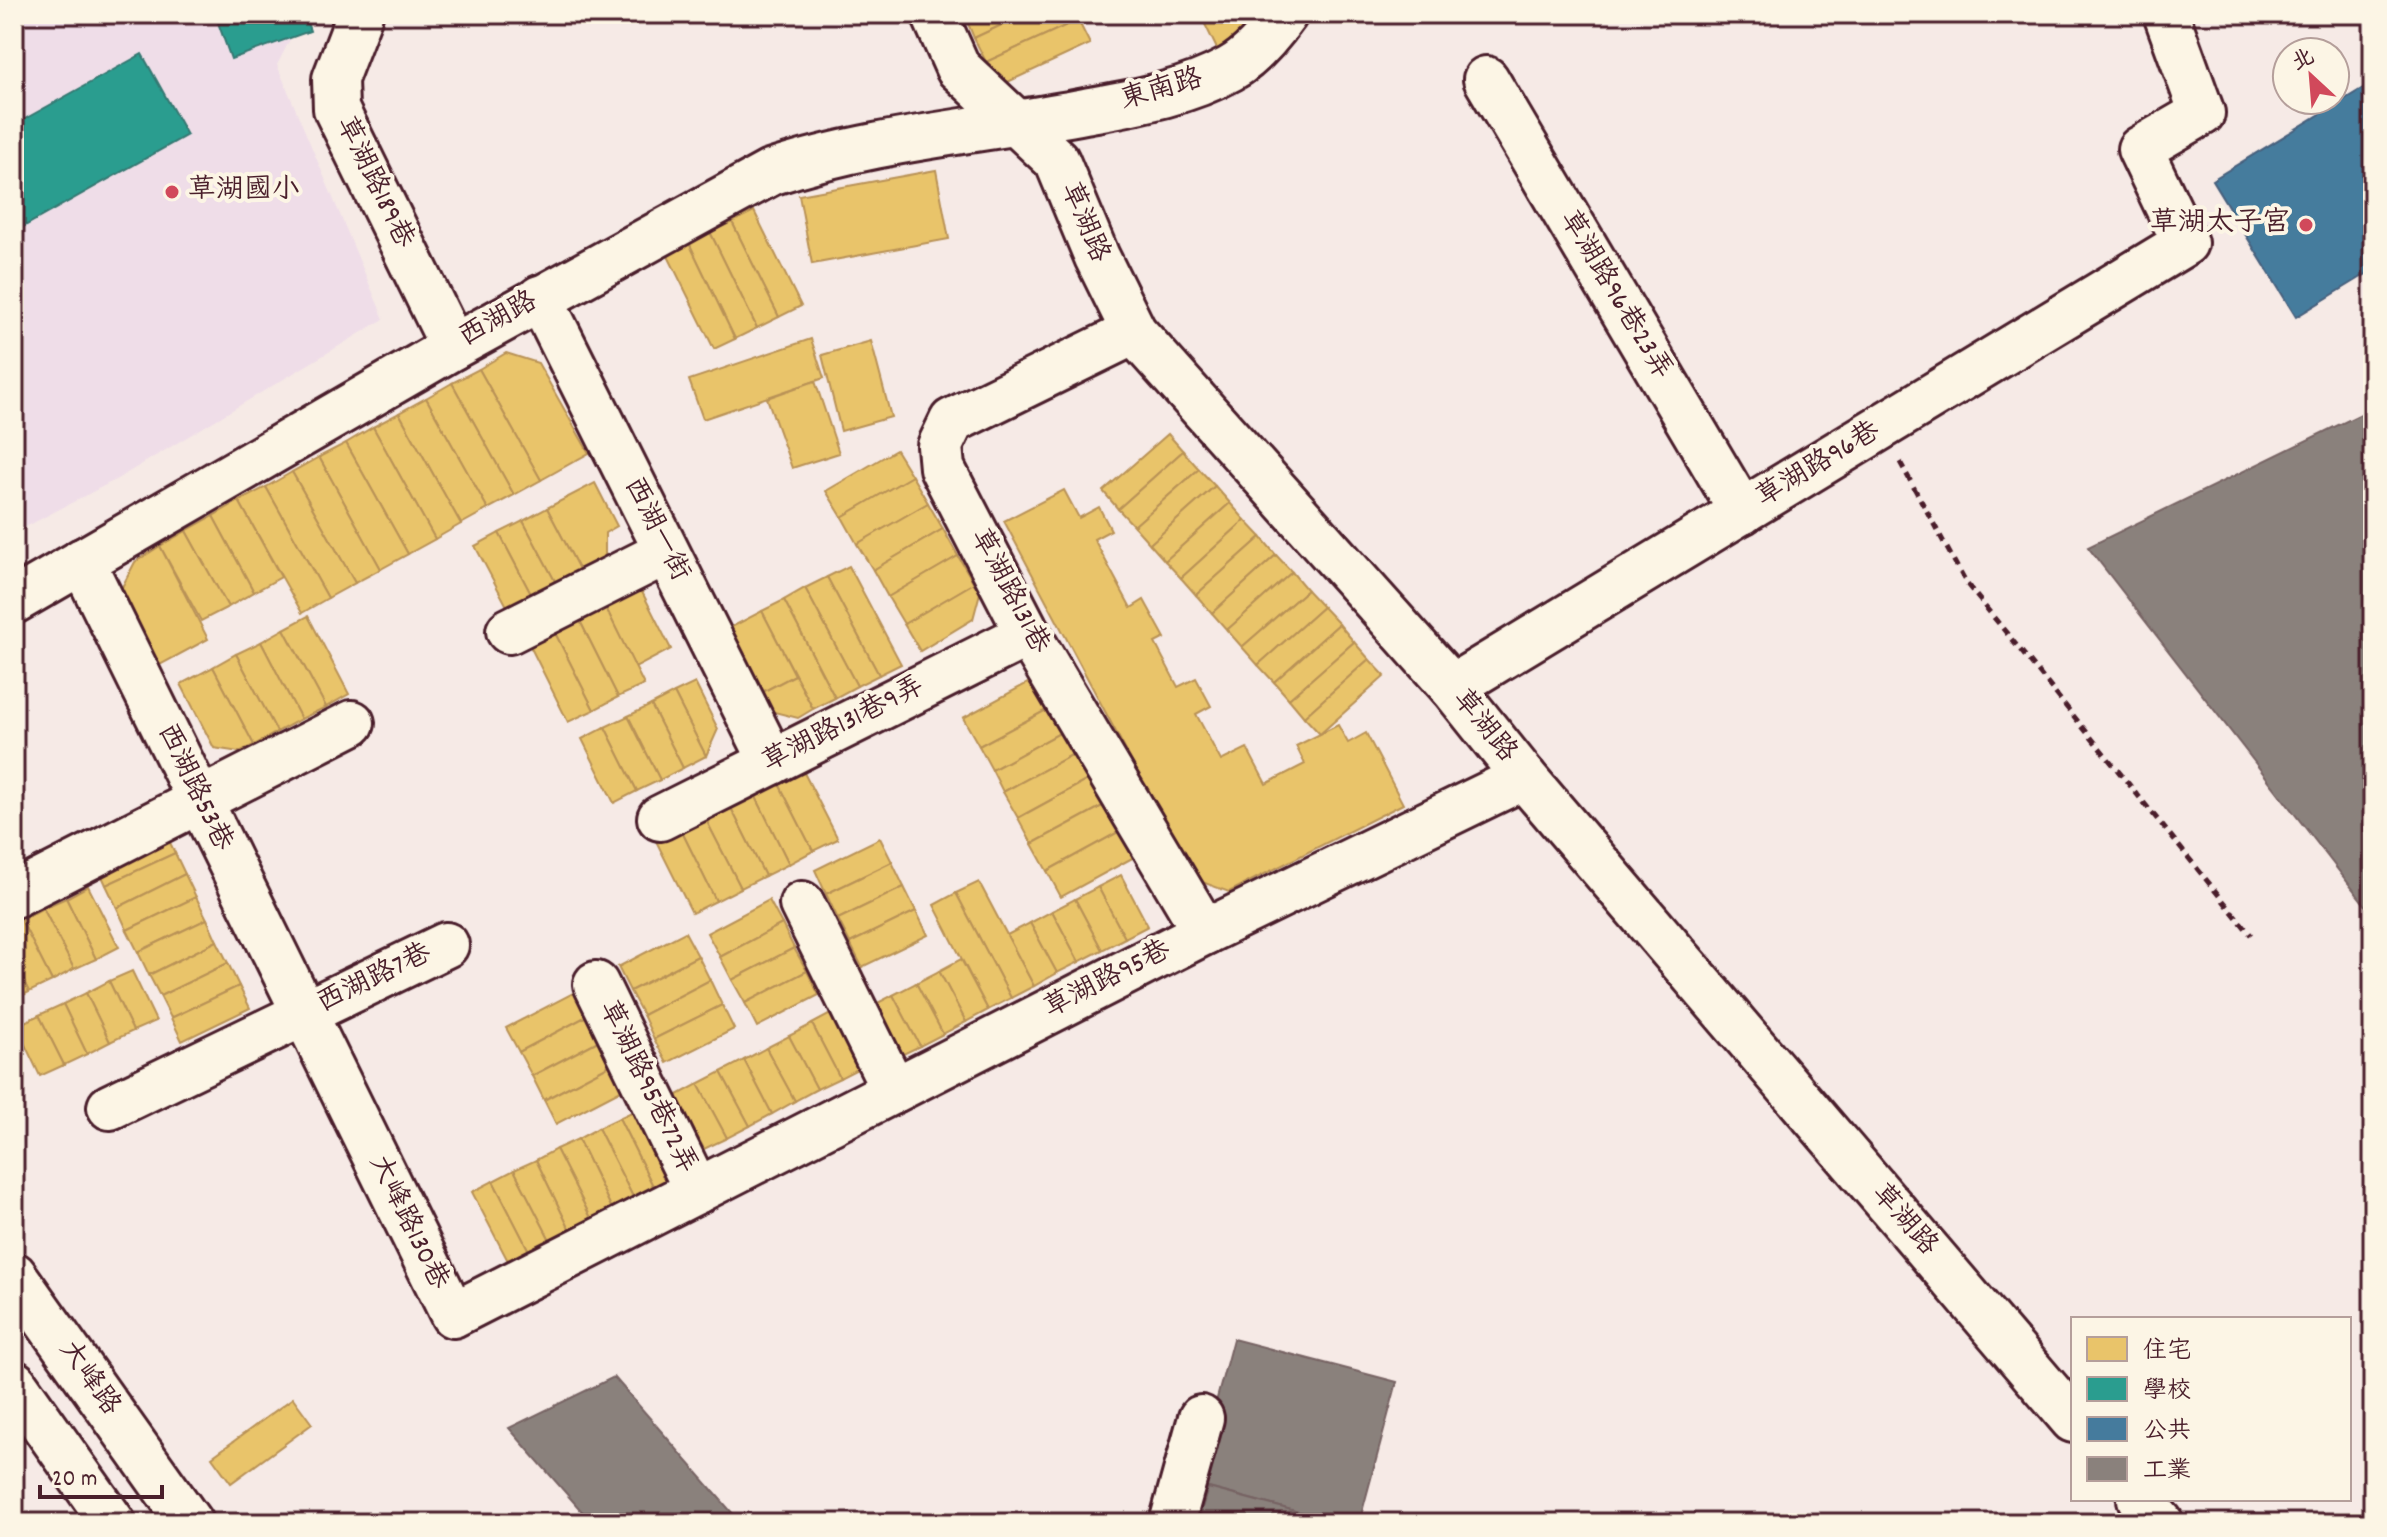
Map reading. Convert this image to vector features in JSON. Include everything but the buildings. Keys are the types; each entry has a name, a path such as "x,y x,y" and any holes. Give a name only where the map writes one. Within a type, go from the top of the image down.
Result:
{"street":[{"name":"草湖路189巷","path":"360,14 335,79 336,109 453,347"},
{"name":"草湖路","path":"934,14 958,68 1057,161 1097,257 1134,332 1452,687 1524,777 2071,1418"},
{"name":"東南路","path":"1015,124 1144,100 1194,85 1231,68 1270,35 1285,14"},
{"name":"草湖路96巷","path":"1452,687 2185,243 2140,149 2202,113 2166,14"},
{"name":"草湖路96巷23弄","path":"1486,79 1742,512"},
{"name":"西湖路","path":"14,601 453,347 770,173 823,155 1015,124"},
{"name":"西湖一街","path":"540,298 772,762"},
{"name":"草湖路131巷","path":"1134,332 952,421 940,446 942,468 1028,634 1205,932"},
{"path":"509,631 666,552"},
{"name":"西湖路53巷","path":"82,561 303,1015"},
{"name":"草湖路131巷9弄","path":"660,818 1028,634"},
{"path":"14,895 352,723"},
{"name":"草湖路95巷","path":"697,1191 1205,932 1524,777"},
{"path":"802,904 894,1090"},
{"name":"西湖路7巷","path":"110,1107 446,945"},
{"name":"草湖路95巷72弄","path":"596,984 697,1191"},
{"name":"大峰路130巷","path":"303,1015 453,1315 697,1191"},
{"name":"大峰路","path":"14,1275 190,1523"},
{"path":"14,1383 113,1523"},
{"path":"1172,1523 1201,1418"},
{"path":"2142,1501 2161,1523"}],"path":[{"path":"1881,427 1966,583 2251,935"}],"shaded area":[{"name":"草湖國小","path":"14,14 303,14 277,65 384,319 117,479 14,533"}],"place":[{"name":"草湖國小","path":"172,192"},
{"name":"草湖太子宮","path":"2306,225"}]}
